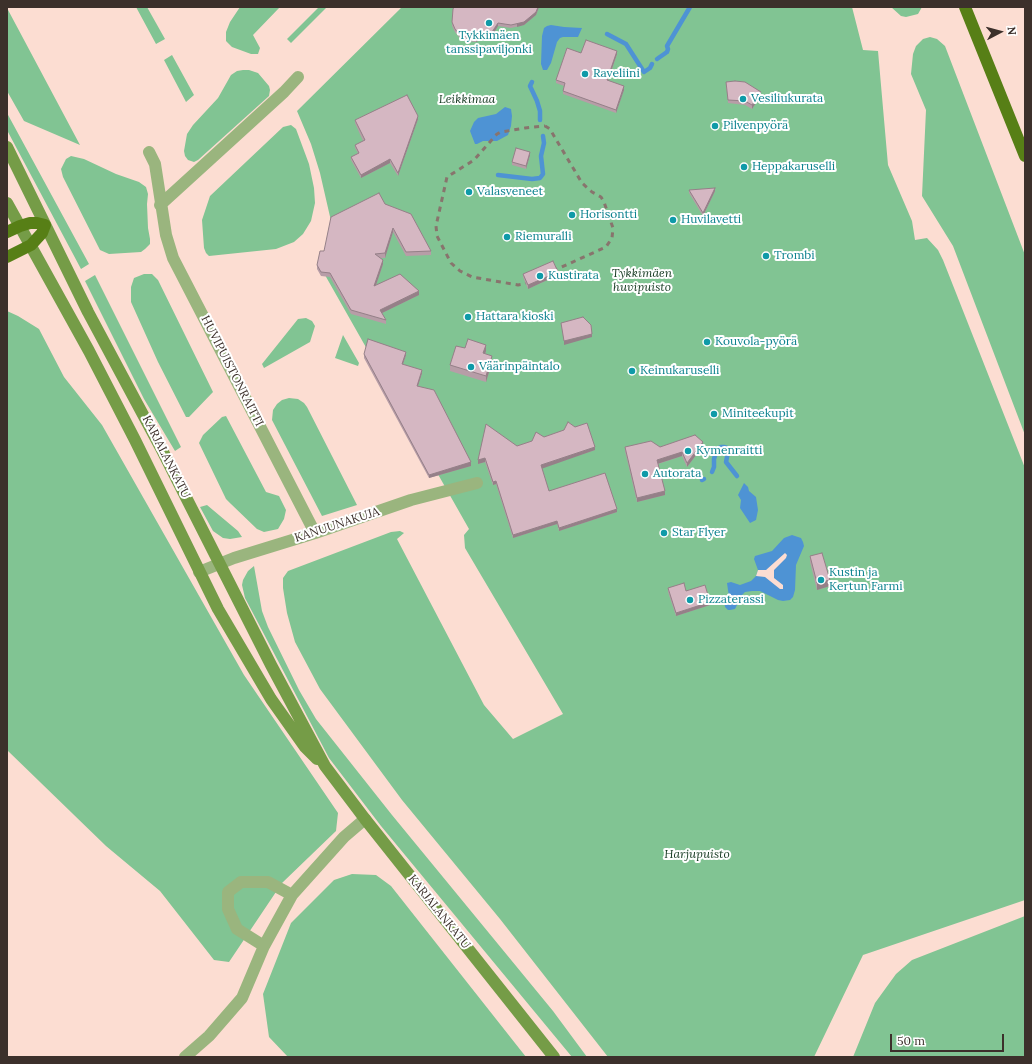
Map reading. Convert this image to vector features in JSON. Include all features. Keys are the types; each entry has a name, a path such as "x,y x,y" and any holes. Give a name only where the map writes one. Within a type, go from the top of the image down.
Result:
{"highway":[{"path":"965,7 1025,156"},
{"path":"7,232 30,223 45,225 42,233 31,246 7,256"}],"main road":[{"name":"KARJALANKATU","path":"7,148 88,312 167,458 271,665 325,766 365,819 554,1057"},
{"name":"KARJALANKATU","path":"7,203 89,351 135,440 218,609 271,699 304,747 325,766"}],"street":[{"path":"160,205 284,92 298,77"},
{"name":"HUVIPUISTONRAITTI","path":"149,152 155,164 160,205 166,235 173,258 315,533"},
{"name":"KANUUNAKUJA","path":"199,572 219,563 315,533 411,500 477,483"},
{"path":"185,1057 209,1036 242,998 264,946 292,895 344,837 365,819"},
{"path":"264,946 237,929 228,909 228,892 241,882 268,882 292,895"}],"green space":[{"path":"136,7 147,7 165,39 156,44"},
{"path":"240,7 280,7 253,35 260,48 258,54 251,54 232,47 226,41 226,32 230,22"},
{"path":"319,7 327,7 291,43 287,39"},
{"path":"402,7 852,7 863,50 878,51 888,165 912,221 915,240 927,238 938,250 943,260 1025,468 1025,900 863,955 814,1057 608,1057 500,919 402,800 320,689 295,642 287,613 283,588 283,578 288,571 391,532 400,531 404,533 397,539 484,705 513,739 563,714 465,548 464,535 469,529 321,268 331,221 320,173 311,144 297,111"},
{"path":"891,7 922,7 918,14 906,17 901,16"},
{"path":"7,8 80,145 24,121 7,91"},
{"path":"930,37 937,39 945,46 1025,255 1025,435 953,246 922,196 926,110 911,74 913,54 916,46 923,39"},
{"path":"172,55 194,95 186,102 164,60"},
{"path":"243,70 258,73 269,86 269,96 198,160 194,162 188,160 184,151 187,134 193,125 218,98 231,75 237,71"},
{"path":"7,113 89,264 81,269 8,132"},
{"path":"291,125 296,129 309,164 314,188 315,203 311,221 303,234 294,242 276,249 209,256 204,248 202,220 210,196 283,127"},
{"path":"71,156 84,159 116,174 139,182 146,187 148,194 147,204 150,244 145,249 141,252 109,254 100,250 63,177 61,169 66,159"},
{"path":"144,274 152,274 158,280 213,392 189,417 186,417 158,362 131,302 131,287 134,278"},
{"path":"95,275 181,447 175,451 144,399 85,281"},
{"path":"7,311 39,329 64,377 102,425 244,675 338,813 336,831 282,883 229,962 214,960 160,891 106,846 7,750"},
{"path":"306,318 312,321 315,326 310,342 264,368 262,364 298,319"},
{"path":"343,335 359,363 358,366 335,358"},
{"path":"289,398 298,399 307,407 357,505 322,516 272,420 273,410 277,404 282,400"},
{"path":"226,416 266,492 279,496 286,510 284,519 278,529 264,532 257,529 226,499 199,443 203,435 222,417"},
{"path":"207,505 238,531 242,537 230,539 223,538 213,531 200,507"},
{"path":"254,566 262,611 268,627 299,690 316,719 392,815 553,1011 587,1057 572,1057 381,826 329,758 245,598 242,585 243,580 248,571"},
{"path":"352,874 376,875 391,886 526,1057 288,1057 269,1037 263,994 291,923 334,880"},
{"path":"1025,916 1025,1057 853,1057 875,1003 896,974 912,960"}],"water":[{"path":"551,25 582,28 578,37 560,38 557,42 551,63 547,70 543,70 541,64 542,36 544,28"},
{"path":"505,107 511,109 512,116 508,135 497,141 483,141 475,144 470,131 474,122 478,118 496,114"},
{"path":"744,483 748,487 749,491 756,497 758,510 756,520 750,523 740,508 741,500 738,495"},
{"path":"792,535 801,538 804,546 796,565 795,590 793,597 790,600 783,601 760,591 745,592 735,609 728,610 725,607 724,598 729,597 727,583 731,582 740,585 751,581 756,576 758,570 754,559 755,556 772,551 784,538"}],"pier":[{"path":"785,553 787,555 786,558 774,570 774,578 783,585 783,589 780,589 765,577 756,576 758,570 766,570"}],"building":[{"name":"Tykkimäen tanssipaviljonki","path":"454,7 538,7 536,12 524,22 511,25 498,23 490,35 486,34 476,38 465,37 459,34 455,29 452,22"},
{"name":"Raveliini","path":"586,40 617,51 607,80 624,86 616,110 563,91 565,83 556,80 567,48 581,53"},
{"name":"Vesiliukurata","path":"726,82 745,82 761,92 752,105 745,101 728,100"},
{"path":"407,95 418,116 398,173 390,159 361,175 351,157 359,153 355,145 365,140 355,120"},
{"path":"516,148 530,152 526,166 512,162"},
{"name":"Huvilavetti","path":"715,188 703,213 689,190"},
{"path":"379,193 385,204 411,214 431,251 406,252 393,228 385,253 375,254 383,260 374,286 400,274 419,291 380,310 386,320 351,310 330,273 321,272 317,265 320,251 324,251 331,217"},
{"name":"Kustirata","path":"553,261 558,272 528,285 523,274"},
{"path":"583,317 591,325 592,334 564,341 561,323"},
{"path":"368,339 406,352 402,364 422,370 417,386 434,390 471,462 429,475 364,354"},
{"name":"Väärinpäintalo","path":"468,339 486,345 483,353 492,356 486,376 450,365 456,346 465,348"},
{"path":"568,422 575,427 587,423 595,447 541,465 549,491 605,473 617,509 559,528 557,521 513,535 496,481 493,482 485,458 478,460 486,424 517,446 532,441 536,432 544,437 564,430"},
{"name":"Autorata","path":"695,435 703,442 687,463 682,452 657,460 665,491 637,498 625,447 651,441 660,447"},
{"path":"822,553 830,580 817,583 810,556"},
{"name":"Pizzaterassi","path":"684,583 686,591 705,585 710,602 676,613 668,588"}],"waterway":[{"path":"657,59 667,52 667,46 690,7"},
{"path":"607,34 626,44 644,72 650,68 652,64"},
{"path":"532,82 530,86 540,111 540,120"},
{"path":"498,175 532,179 540,178 543,174 541,156 544,143 543,136"},
{"path":"712,472 717,449 724,447 727,448 728,452 726,462 737,476"}],"railway":[{"path":"545,126 550,129 582,183 592,192 601,197 604,202 613,228 612,238 606,247 524,284 518,285 472,277 460,271 451,263 437,236 436,226 447,177 474,160 497,134 501,132 545,126"}],"place":[{"name":"Tykkimäen tanssipaviljonki","path":"489,23"},
{"name":"Raveliini","path":"585,74"},
{"name":"Vesiliukurata","path":"743,99"},
{"name":"Pilvenpyörä","path":"715,126"},
{"name":"Heppakaruselli","path":"744,167"},
{"name":"Valasveneet","path":"469,192"},
{"name":"Horisontti","path":"572,215"},
{"name":"Huvilavetti","path":"673,220"},
{"name":"Riemuralli","path":"507,237"},
{"name":"Trombi","path":"766,256"},
{"name":"Kustirata","path":"540,276"},
{"name":"Hattara kioski","path":"468,317"},
{"name":"Kouvola-pyörä","path":"707,342"},
{"name":"Väärinpäintalo","path":"471,367"},
{"name":"Keinukaruselli","path":"632,371"},
{"name":"Miniteekupit","path":"714,414"},
{"name":"Kymenraitti","path":"688,451"},
{"name":"Autorata","path":"645,474"},
{"name":"Star Flyer","path":"664,533"},
{"name":"Kustin ja Kertun Farmi","path":"821,580"},
{"name":"Pizzaterassi","path":"690,600"}],"park label":[{"name":"Leikkimaa","path":"467,100"},
{"name":"Tykkimäen huvipuisto","path":"642,281"},
{"name":"Harjupuisto","path":"697,855"}]}
